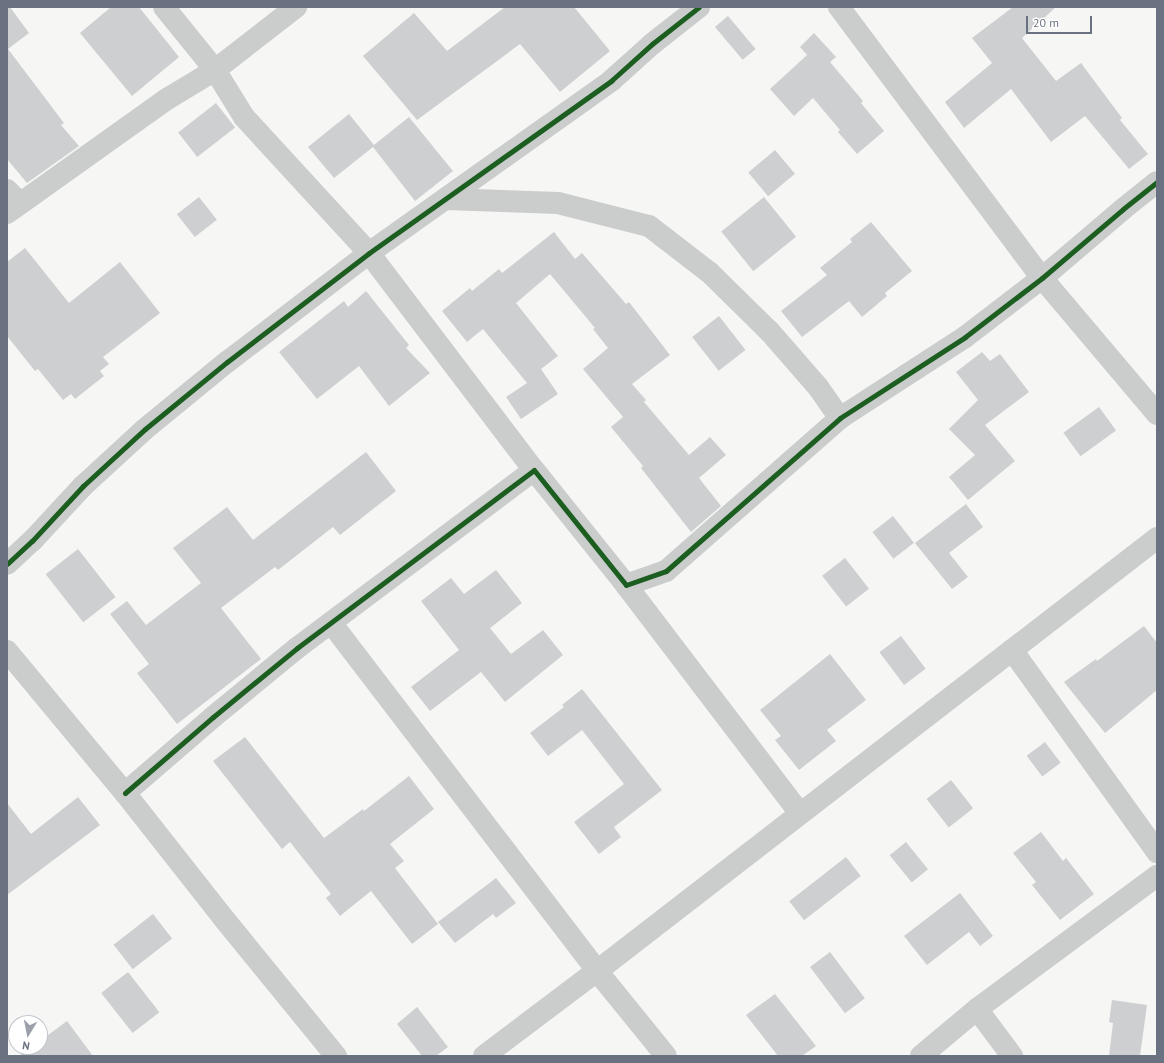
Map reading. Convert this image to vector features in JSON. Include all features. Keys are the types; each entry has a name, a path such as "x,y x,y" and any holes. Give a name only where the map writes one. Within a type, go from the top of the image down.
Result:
{"street":[{"path":"164,7 215,70 244,117 369,253 534,470 626,585 800,814"},
{"path":"11,202 167,99 215,70 296,7"},
{"path":"7,564 32,541 83,486 145,429 227,362 369,253 612,80 652,44 699,7"},
{"path":"839,7 1042,278 1157,414"},
{"path":"626,585 666,571 840,418 965,337 1042,278 1157,182"},
{"path":"445,199 558,203 649,226 710,274 770,332 818,387 840,418"},
{"path":"125,792 262,677 534,470"},
{"path":"484,1056 597,971 1157,538"},
{"path":"332,624 597,971 666,1056"},
{"path":"1012,650 1157,852"},
{"path":"7,651 125,792 225,920 336,1056"},
{"path":"921,1056 977,1009 1157,876"},
{"path":"977,1009 1012,1056"}],"building":[{"path":"7,7 10,7 29,33 8,49 64,123 61,125 79,146 27,183 7,159"},
{"path":"111,7 139,7 179,57 132,96 80,33"},
{"path":"505,7 574,7 610,51 560,92 520,44 417,120 363,56 414,13 447,51"},
{"path":"1013,7 1056,7 1022,38 1056,81 1081,63 1122,118 1120,120 1148,154 1129,169 1085,116 1051,142 1011,89 964,128 945,102 992,63 972,38"},
{"path":"728,16 756,49 743,60 715,27"},
{"path":"814,33 836,57 830,62 863,101 861,103 884,131 857,154 838,132 840,130 813,98 794,116 770,89 807,55 800,47"},
{"path":"216,103 235,127 197,157 178,133"},
{"path":"349,114 374,145 409,117 453,171 415,201 373,147 334,178 308,147"},
{"path":"775,150 795,174 768,196 748,172"},
{"path":"199,197 217,220 195,237 177,214"},
{"path":"764,197 796,237 753,271 721,232"},
{"path":"871,222 912,271 885,293 887,296 862,317 849,301 802,337 781,311 827,275 820,268 852,242 850,239"},
{"path":"554,232 575,259 582,253 626,304 629,302 670,355 632,384 646,400 644,402 689,455 710,437 726,455 699,478 721,506 691,532 641,468 643,466 611,427 623,417 583,369 608,348 593,329 595,328 550,274 516,303 558,356 541,369 558,394 521,419 506,397 527,383 483,329 467,342 442,311 470,288 472,291 499,269 502,273"},
{"path":"25,248 69,303 120,262 160,313 103,357 109,364 100,371 104,376 75,399 71,394 63,400 38,369 35,371 7,336 7,262"},
{"path":"366,291 409,345 406,348 430,373 389,406 359,366 317,399 279,352 344,301 348,307"},
{"path":"719,316 745,350 719,371 692,337"},
{"path":"982,352 990,361 1000,354 1029,392 985,425 1015,461 968,500 949,477 975,455 949,429 978,400 956,372"},
{"path":"1099,407 1116,430 1080,456 1063,433"},
{"path":"366,452 396,491 340,535 333,527 278,570 275,567 221,608 261,659 177,724 137,673 149,664 110,614 127,601 146,625 201,583 173,548 227,507 253,540"},
{"path":"966,504 983,527 949,553 968,577 952,589 915,543"},
{"path":"893,516 914,543 893,559 873,532"},
{"path":"78,549 116,597 83,622 46,574"},
{"path":"845,558 869,589 846,607 822,576"},
{"path":"496,570 522,603 490,628 511,654 543,630 563,655 505,702 481,672 430,711 411,687 459,650 421,601 451,578 464,594"},
{"path":"1144,626 1157,643 1157,690 1105,733 1064,682 1096,659 1097,661"},
{"path":"901,636 926,669 904,685 879,652"},
{"path":"830,654 866,700 827,730 836,741 799,770 775,740 781,736 760,710"},
{"path":"582,689 662,790 614,827 621,837 599,854 574,822 624,784 582,730 548,756 530,733 564,707 562,705"},
{"path":"245,737 324,838 363,809 364,811 409,776 434,809 390,844 404,861 395,868 438,924 412,944 371,891 340,916 326,898 331,894 290,842 282,849 213,761"},
{"path":"1045,742 1061,763 1042,777 1027,756"},
{"path":"951,780 973,808 949,827 927,799"},
{"path":"78,797 100,825 7,895 7,803 31,834"},
{"path":"1041,832 1063,861 1066,858 1094,894 1060,920 1032,885 1036,882 1013,853"},
{"path":"906,842 928,869 912,882 890,855"},
{"path":"846,857 861,876 804,920 789,901"},
{"path":"496,878 516,903 496,918 493,914 455,943 438,922"},
{"path":"960,893 993,936 980,946 969,932 927,965 904,936"},
{"path":"153,914 172,938 133,969 114,945"},
{"path":"830,952 865,998 845,1013 810,967"},
{"path":"128,972 159,1012 133,1033 101,993"},
{"path":"775,994 816,1046 802,1056 778,1056 746,1015"},
{"path":"1112,1000 1147,1005 1140,1056 1109,1056 1113,1023 1109,1022"},
{"path":"417,1007 448,1047 436,1056 422,1056 397,1024"},
{"path":"67,1021 93,1056 19,1056 48,1055 48,1035"}],"cycle path":[{"path":"7,564 32,541 83,486 145,429 227,362 369,253 612,80 652,44 699,7"},
{"path":"125,793 213,717 297,648 534,470 626,585 666,571 840,418 965,337 1042,278 1157,182"}]}
